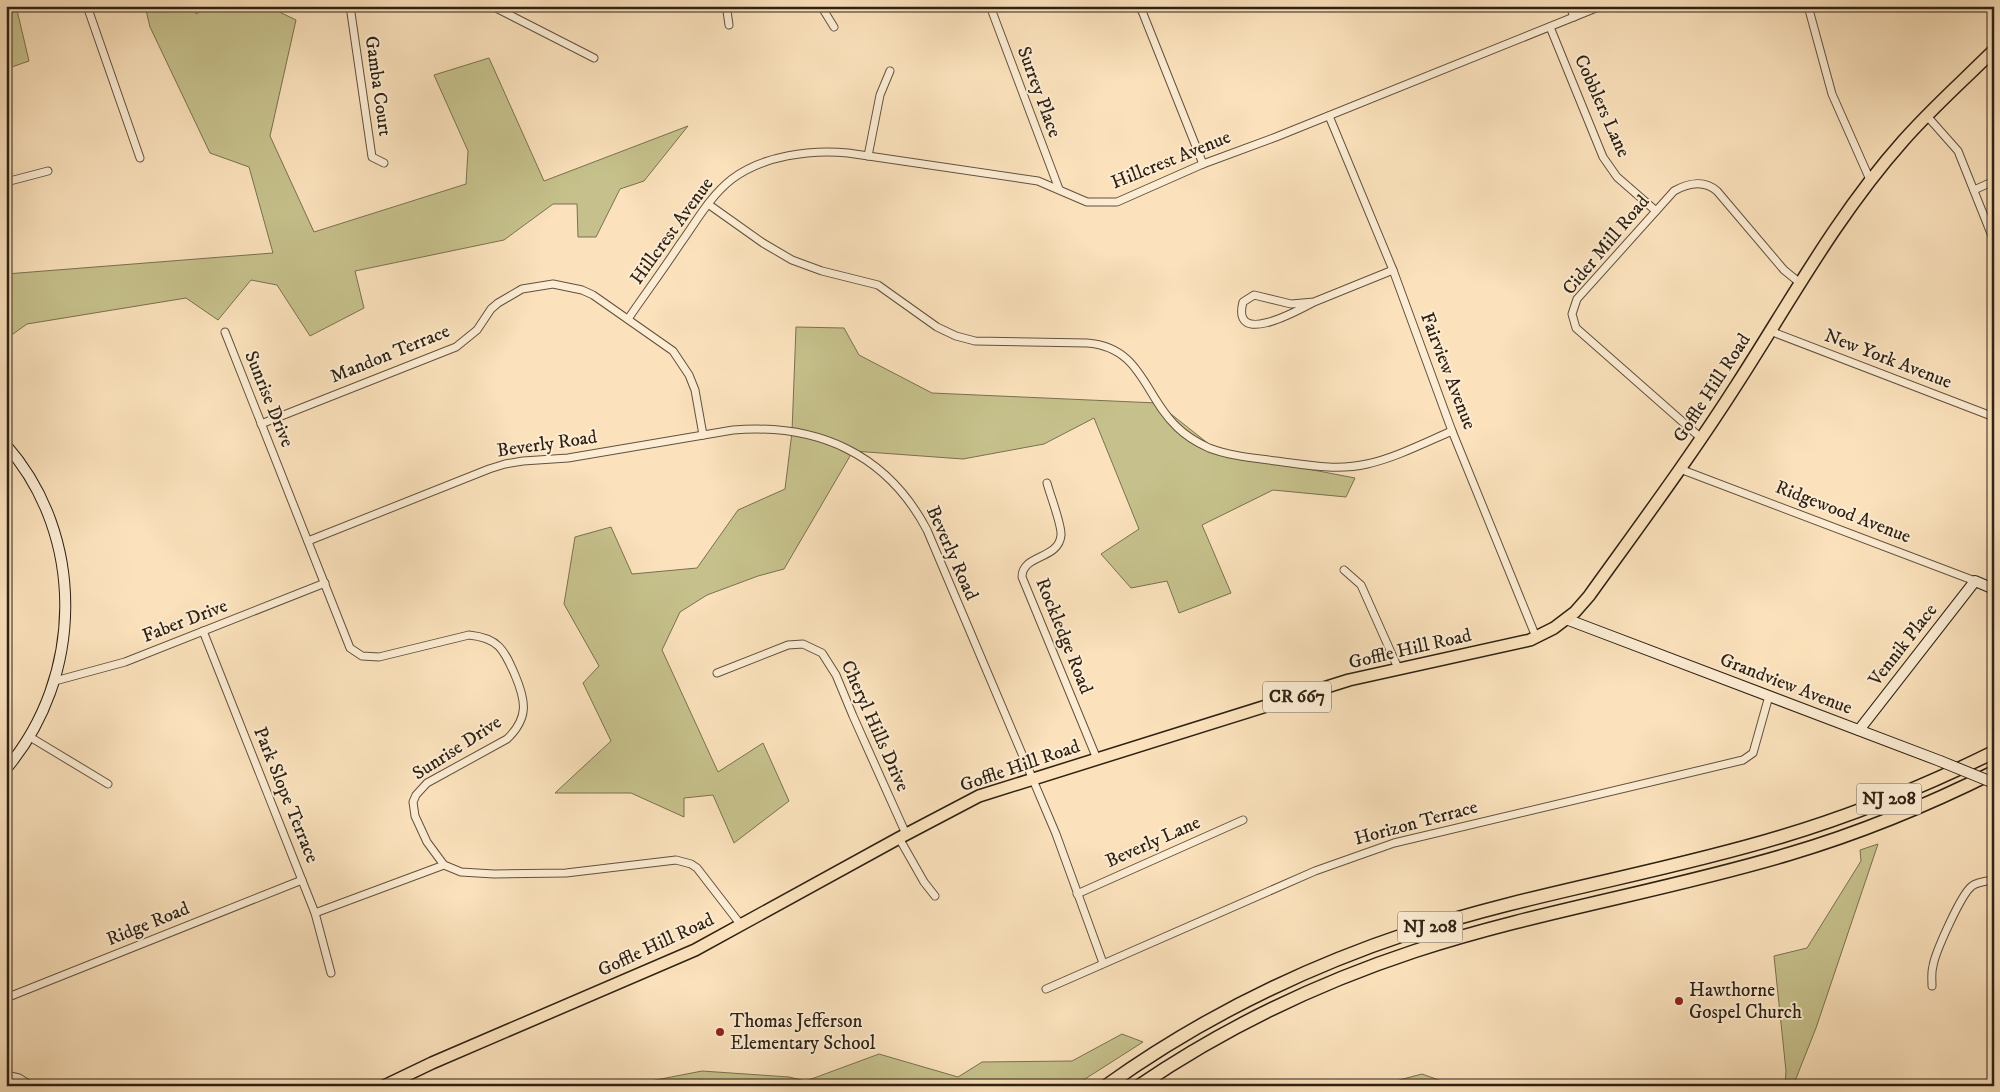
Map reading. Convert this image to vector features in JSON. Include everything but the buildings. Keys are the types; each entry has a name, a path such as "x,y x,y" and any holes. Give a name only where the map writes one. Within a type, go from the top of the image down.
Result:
{"highway":[{"name":"NJ 208","path":"1106,1086 1171,1043 1235,1007 1316,968 1377,944 1477,913 1780,837 1873,805 1964,767 1994,752"},
{"name":"NJ 208","path":"1139,1086 1208,1043 1264,1013 1323,986 1383,962 1474,933 1788,854 1880,823 1994,774"}],"main road":[{"name":"Goffle Hill Road","path":"384,1086 432,1063 695,950 902,836 979,796 1349,680 1513,644 1536,637 1566,619 1589,596 1680,469 1828,239 1903,140 1994,50"}],"street":[{"path":"87,6 140,158"},
{"name":"Gamba Court","path":"350,6 372,157 384,163"},
{"path":"492,6 594,58"},
{"path":"729,25 727,11 730,6"},
{"path":"821,6 834,27"},
{"name":"Surrey Place","path":"990,6 1059,189"},
{"path":"1151,6 1141,8 1203,164"},
{"path":"1570,6 1574,17"},
{"name":"Hillcrest Avenue","path":"628,319 708,204 734,178 748,169 765,163 801,153 826,150 1038,181 1088,202 1117,202 1203,164 1329,116 1601,6"},
{"path":"1730,6 1735,6"},
{"path":"1808,6 1832,94 1871,182"},
{"name":"Cobblers Lane","path":"1550,27 1603,157 1617,177 1656,211"},
{"path":"868,156 880,95 890,71"},
{"name":"Fairview Avenue","path":"1329,116 1392,270 1452,431 1536,637"},
{"path":"1927,116 1958,151 1994,241"},
{"path":"6,182 48,171"},
{"path":"1974,190 1994,181"},
{"name":"Cider Mill Road","path":"1701,438 1580,331 1573,321 1573,306 1577,299 1674,191 1681,187 1698,184 1714,188 1784,270 1800,283"},
{"path":"708,204 787,257 822,271 878,285 937,327 956,336 975,341 1087,343 1112,348 1126,357 1140,374 1175,426 1199,443 1218,451 1324,467 1348,467 1377,462 1452,431"},
{"path":"1314,302 1291,304 1254,295 1243,302 1243,318 1248,323 1256,325 1287,317 1314,302 1392,270"},
{"name":"Mandon Terrace","path":"261,424 456,347 477,330 491,309 498,303 522,289 553,284 572,287 592,295 664,343 680,359 696,390 703,435"},
{"name":"New York Avenue","path":"1770,331 1994,417"},
{"name":"Sunrise Drive","path":"225,332 325,584 346,642 355,652 371,657 379,657 469,635 479,636 489,639 503,650 520,687 523,696 523,716 514,732 507,739 427,783 416,795 413,802 415,816 427,842 444,865"},
{"name":"Beverly Road","path":"308,541 489,469 522,461 568,458 733,430 770,429 823,439 850,449 864,458 899,488 927,530 1062,849 1103,963"},
{"path":"6,445 31,479 39,494 56,535 64,569 66,589 66,625 54,681 45,707 30,737 6,769"},
{"name":"Ridgewood Avenue","path":"1680,469 1994,589"},
{"name":"Rockledge Road","path":"1047,483 1061,528 1060,541 1051,553 1027,564 1023,569 1022,577 1097,759"},
{"path":"1344,570 1362,584 1398,668"},
{"name":"Vennik Place","path":"1859,730 1975,581"},
{"name":"Faber Drive","path":"54,681 125,662 325,584"},
{"name":"Grandview Avenue","path":"1566,619 1994,782"},
{"name":"Park Slope Terrace","path":"203,631 315,913 331,973"},
{"name":"Cheryl Hills Drive","path":"717,673 788,645 803,644 822,653 827,658 836,675 902,836 924,882 935,896"},
{"name":"Horizon Terrace","path":"1046,989 1306,875 1359,854 1404,841 1743,760 1753,753 1770,696"},
{"path":"30,737 108,784"},
{"path":"1964,767 1994,747"},
{"name":"Beverly Lane","path":"1077,894 1243,820"},
{"path":"315,913 444,865 461,872 494,874 566,873 676,860 684,861 697,868 741,924"},
{"name":"Ridge Road","path":"6,998 302,880"},
{"path":"1932,986 1932,968 1959,905 1972,886 1994,880"},
{"path":"6,1075 19,1078 32,1086"}],"shaded area":[{"path":"6,6 16,6 29,61 6,69"},
{"path":"145,6 192,6 196,14 211,6 267,6 296,20 270,136 314,232 466,184 468,151 434,75 489,58 544,181 688,126 644,181 620,189 596,237 578,237 577,204 553,204 504,240 355,271 364,308 310,336 277,285 251,280 218,320 186,298 27,324 6,339 6,274 273,253 249,167 210,153 150,27"},
{"path":"796,327 844,328 859,355 932,393 1157,403 1219,452 1355,478 1346,497 1273,490 1202,525 1231,593 1179,613 1167,581 1131,588 1101,554 1139,529 1094,418 1044,444 963,459 853,451 784,569 758,576 707,595 680,612 662,650 718,772 763,743 789,801 734,843 713,795 684,798 684,817 631,793 555,793 611,741 583,683 599,666 564,604 575,537 611,527 632,574 697,568 738,510 785,489 792,432"},
{"path":"1878,844 1816,1028 1793,1086 1785,1086 1786,1071 1774,956 1807,948 1861,861 1860,850"},
{"path":"1122,1034 1143,1042 1074,1086 625,1086 702,1071 789,1077 806,1081 879,1054 958,1077 982,1062 1072,1061"},
{"path":"1422,1074 1456,1086 1396,1086 1399,1080"}],"waterway":[{"path":"1043,1086 1066,1082 1071,1086"}],"place":[{"name":"Hawthorne Gospel Church","path":"1679,1001"},
{"name":"Thomas Jefferson Elementary School","path":"720,1032"}]}
